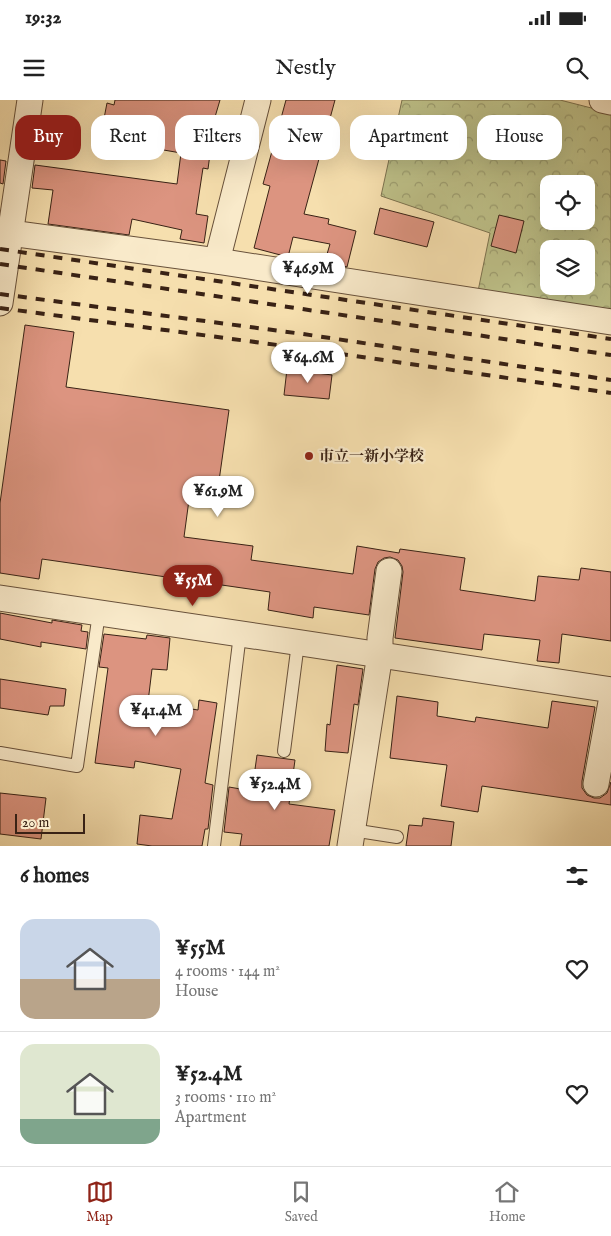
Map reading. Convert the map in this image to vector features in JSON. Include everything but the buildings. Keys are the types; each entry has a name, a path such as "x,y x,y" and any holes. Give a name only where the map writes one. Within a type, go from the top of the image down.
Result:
{"street":[{"path":"0,303 30,100"},
{"path":"217,261 258,100"},
{"path":"602,100 611,102"},
{"path":"10,233 217,261 611,322"},
{"path":"351,838 380,654 380,638 389,571"},
{"path":"0,598 611,690"},
{"path":"596,784 611,702"}],"lane":[{"path":"0,754 77,766 99,613"},
{"path":"214,846 240,634"},
{"path":"284,751 298,643"},
{"path":"351,838 397,837"}],"green space":[{"path":"402,100 560,100 611,113 611,318 477,296 490,233 381,196 389,160 467,160 467,115 399,115"}],"railway":[{"path":"0,249 611,339"},
{"path":"0,264 611,355"},
{"path":"0,294 303,334 611,380"},
{"path":"0,308 300,348 611,393"}],"place":[{"name":"市立一新小学校","path":"309,456"}]}
